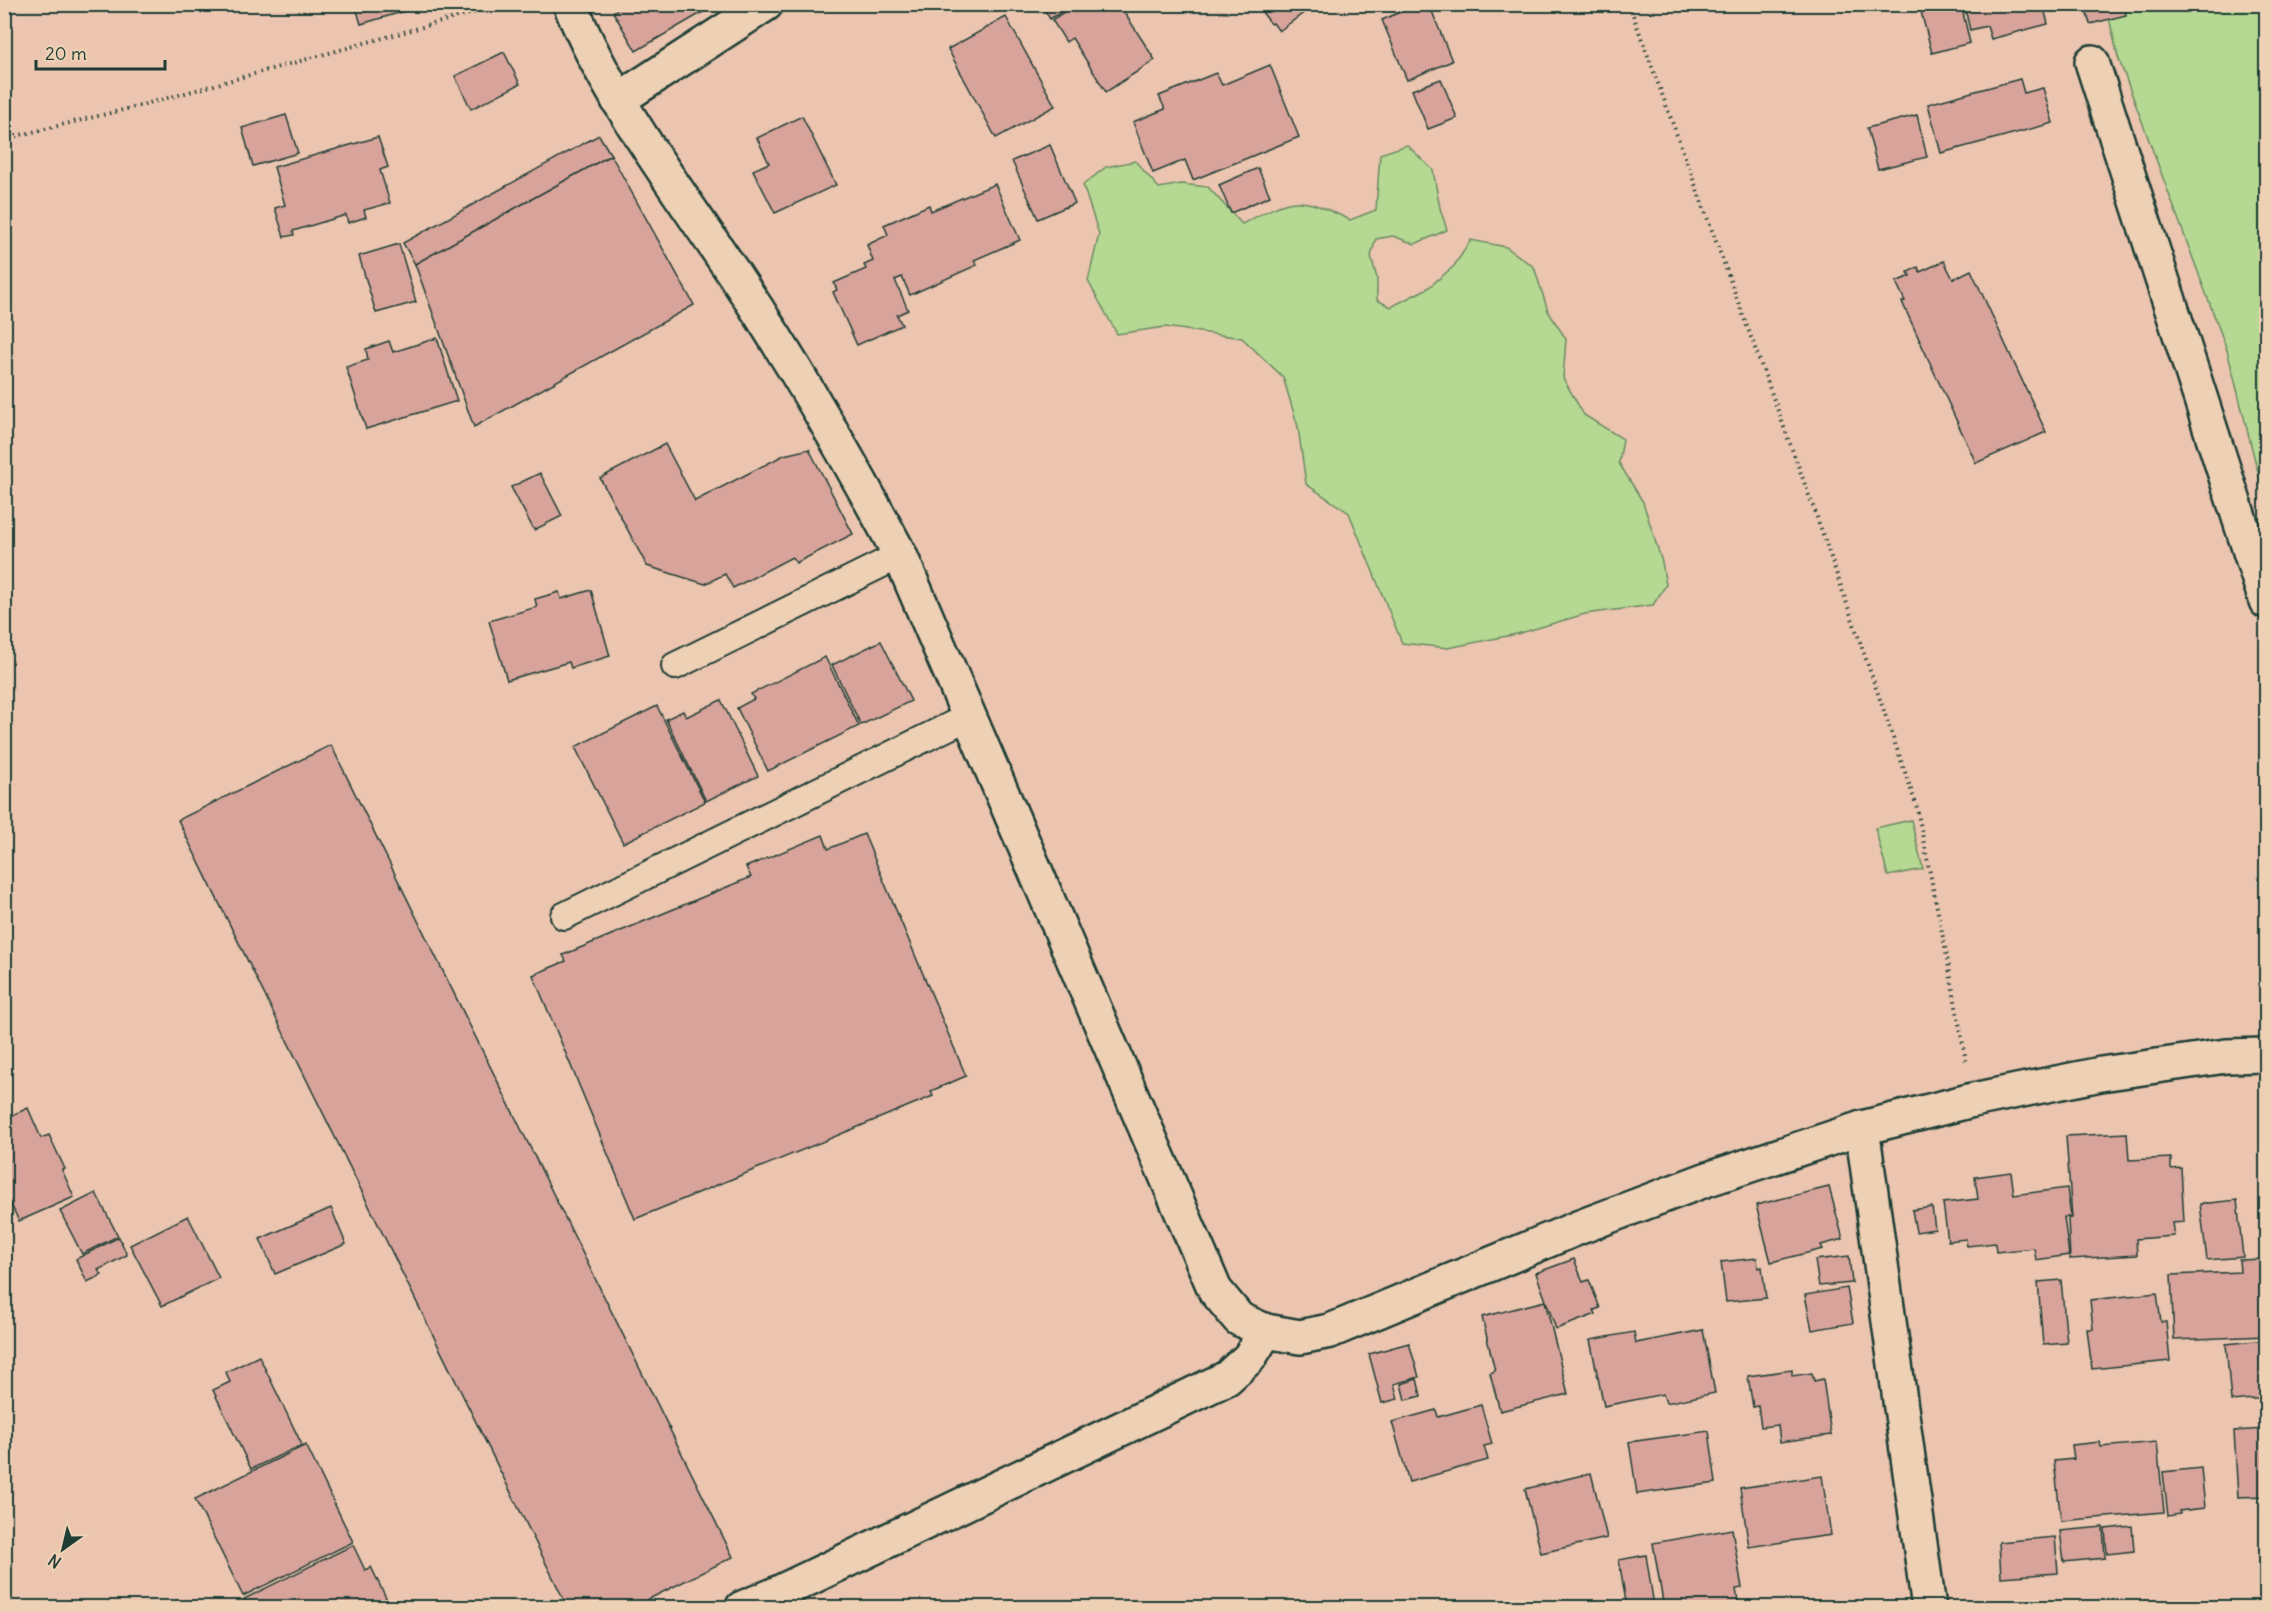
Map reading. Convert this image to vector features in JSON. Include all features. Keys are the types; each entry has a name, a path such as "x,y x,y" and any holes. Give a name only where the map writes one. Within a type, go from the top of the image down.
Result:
{"street":[{"path":"570,4 587,45 618,100 741,283 852,464 900,555 1215,1290 1239,1319 1266,1331 1300,1336 1330,1331 1580,1227 1705,1180 1862,1128 1973,1100 2101,1074 2226,1056 2266,1055"},
{"path":"618,100 766,4"},
{"path":"2092,62 2266,601"},
{"path":"1862,1128 1929,1608"},
{"path":"742,1608 774,1595 1227,1378 1249,1358 1266,1331"}],"lane":[{"path":"675,666 900,555"},
{"path":"564,916 970,716"}],"path":[{"path":"4,139 135,107 505,4"},
{"path":"1629,4 1818,520 1916,804 1973,1100"}],"green space":[{"path":"2106,5 2266,5 2266,504 2227,350 2118,57"},
{"path":"1407,145 1433,170 1440,208 1447,230 1415,244 1393,236 1376,239 1371,256 1377,278 1377,300 1391,307 1428,288 1454,266 1471,240 1506,247 1534,267 1548,311 1566,339 1563,378 1584,415 1623,439 1619,463 1643,502 1662,562 1666,585 1653,605 1585,614 1517,634 1448,648 1402,643 1349,513 1306,484 1298,427 1283,377 1242,338 1165,327 1117,334 1088,281 1099,234 1083,185 1106,167 1135,161 1159,188 1181,184 1208,187 1242,224 1273,208 1296,202 1318,206 1350,220 1376,210 1380,154"},
{"path":"1911,820 1923,869 1888,876 1875,828"}],"building":[{"path":"355,4 429,4 361,24"},
{"path":"626,4 717,4 636,51 613,12"},
{"path":"1041,4 1074,4 1050,19"},
{"path":"1076,4 1119,4 1155,60 1106,92 1072,38 1066,42 1052,20"},
{"path":"1256,4 1316,4 1279,31"},
{"path":"1419,4 1429,4 1452,61 1407,80 1382,20"},
{"path":"1919,4 1961,4 1970,43 1932,53"},
{"path":"1964,4 2043,4 2048,24 1991,39 1987,26 1970,30"},
{"path":"2084,4 2124,4 2126,15 2090,24"},
{"path":"1006,17 1055,106 996,138 948,49"},
{"path":"504,52 520,84 471,109 455,76"},
{"path":"1270,65 1299,137 1193,180 1185,160 1153,173 1133,122 1165,109 1159,96 1216,73 1222,85"},
{"path":"1441,79 1457,118 1428,129 1412,90"},
{"path":"2020,79 2024,93 2043,88 2053,123 1941,153 1928,104"},
{"path":"286,115 298,153 253,166 242,128"},
{"path":"1917,115 1927,157 1878,169 1867,128"},
{"path":"802,116 836,185 775,213 753,170 769,163 757,138"},
{"path":"599,135 611,155 415,264 403,243"},
{"path":"378,137 388,167 380,170 390,203 364,210 366,217 348,223 346,215 293,231 294,235 284,237 275,208 285,205 274,167"},
{"path":"1050,145 1075,203 1038,219 1012,161"},
{"path":"611,155 694,305 474,427 415,264"},
{"path":"1258,168 1270,196 1231,213 1219,185"},
{"path":"995,184 1020,240 974,260 977,265 910,295 902,277 895,280 908,310 897,315 902,325 857,345 833,292 837,290 834,283 866,269 864,265 873,261 867,245 888,235 884,225 929,205 931,211"},
{"path":"399,244 416,302 376,313 359,256"},
{"path":"1944,261 1953,279 1971,270 2046,432 1976,463 1902,302 1905,301 1896,282 1910,276 1908,272 1918,267 1920,272"},
{"path":"437,338 457,401 366,429 346,367 368,360 366,349 389,341 393,352"},
{"path":"665,444 695,501 784,455 809,449 853,534 796,563 792,557 733,588 725,574 705,584 647,566 600,478"},
{"path":"540,473 562,516 534,530 511,487"},
{"path":"591,590 610,656 571,668 569,662 507,680 489,621 537,607 535,599 559,592 561,599"},
{"path":"881,641 911,701 861,725 832,665"},
{"path":"825,657 859,726 768,771 737,708 754,699 751,694"},
{"path":"721,700 758,776 706,801 666,719 683,711 686,717"},
{"path":"657,706 705,802 623,843 575,747"},
{"path":"331,745 733,1557 631,1608 568,1608 178,820"},
{"path":"864,834 966,1076 931,1091 933,1096 635,1219 533,975 566,961 563,955 751,877 746,867 823,835 828,849"},
{"path":"28,1108 41,1138 49,1135 65,1169 62,1170 74,1197 19,1221 4,1190 4,1119"},
{"path":"2127,1133 2129,1160 2171,1158 2171,1169 2181,1168 2184,1222 2172,1223 2174,1236 2136,1239 2137,1255 2070,1259 2068,1218 2072,1218 2066,1136"},
{"path":"2011,1172 2014,1195 2067,1188 2071,1217 2064,1217 2069,1255 2036,1260 2034,1248 1996,1252 1995,1243 1967,1246 1966,1239 1948,1241 1943,1203 1978,1199 1975,1177"},
{"path":"1829,1187 1843,1239 1821,1245 1823,1249 1771,1262 1756,1205"},
{"path":"96,1193 118,1236 82,1254 60,1211"},
{"path":"2237,1200 2243,1257 2207,1260 2200,1204"},
{"path":"1932,1207 1935,1229 1916,1232 1912,1210"},
{"path":"331,1208 346,1244 275,1274 260,1239"},
{"path":"188,1216 219,1278 162,1306 130,1245"},
{"path":"119,1237 127,1255 98,1270 102,1275 87,1282 76,1259"},
{"path":"1849,1256 1852,1283 1819,1286 1815,1260"},
{"path":"1757,1258 1758,1268 1762,1267 1766,1298 1726,1302 1721,1262"},
{"path":"1574,1259 1583,1282 1589,1280 1600,1308 1594,1310 1596,1314 1556,1329 1536,1273"},
{"path":"2266,1259 2266,1336 2174,1340 2171,1275 2240,1272 2239,1260"},
{"path":"2061,1280 2067,1343 2043,1345 2038,1282"},
{"path":"1847,1288 1853,1323 1812,1330 1805,1295"},
{"path":"2157,1293 2161,1322 2166,1322 2170,1361 2092,1369 2087,1329 2093,1329 2090,1300"},
{"path":"1545,1301 1568,1394 1500,1411 1490,1373 1495,1371 1482,1317"},
{"path":"1703,1330 1715,1393 1666,1403 1663,1394 1604,1406 1590,1340 1634,1332 1636,1343"},
{"path":"2266,1340 2266,1398 2231,1401 2226,1344"},
{"path":"1409,1343 1419,1377 1394,1384 1398,1399 1382,1403 1369,1354"},
{"path":"259,1356 302,1445 251,1469 213,1390 230,1382 226,1372"},
{"path":"1792,1370 1792,1376 1812,1373 1814,1381 1823,1379 1831,1435 1780,1442 1778,1425 1761,1427 1758,1406 1753,1407 1748,1376"},
{"path":"1417,1379 1421,1396 1405,1400 1401,1384"},
{"path":"1481,1405 1492,1444 1484,1446 1488,1460 1409,1482 1392,1422 1436,1410 1438,1417"},
{"path":"2266,1429 2266,1496 2238,1497 2234,1431"},
{"path":"1709,1431 1716,1483 1637,1494 1629,1442"},
{"path":"2100,1442 2101,1447 2157,1442 2164,1512 2061,1521 2054,1461 2074,1459 2072,1445"},
{"path":"306,1445 353,1542 243,1596 195,1499"},
{"path":"2201,1468 2205,1508 2179,1511 2180,1514 2168,1516 2163,1472"},
{"path":"1591,1473 1607,1538 1541,1553 1525,1489"},
{"path":"1822,1476 1831,1535 1749,1547 1740,1488"},
{"path":"2132,1526 2134,1551 2107,1554 2105,1529"},
{"path":"2103,1527 2105,1558 2064,1562 2060,1531"},
{"path":"1732,1529 1742,1588 1736,1589 1739,1608 1664,1608 1653,1543"},
{"path":"2055,1537 2058,1573 2001,1577 1999,1542"},
{"path":"353,1545 365,1570 371,1567 391,1608 248,1608 244,1599"},
{"path":"1646,1555 1654,1606 1627,1608 1619,1560"}]}
